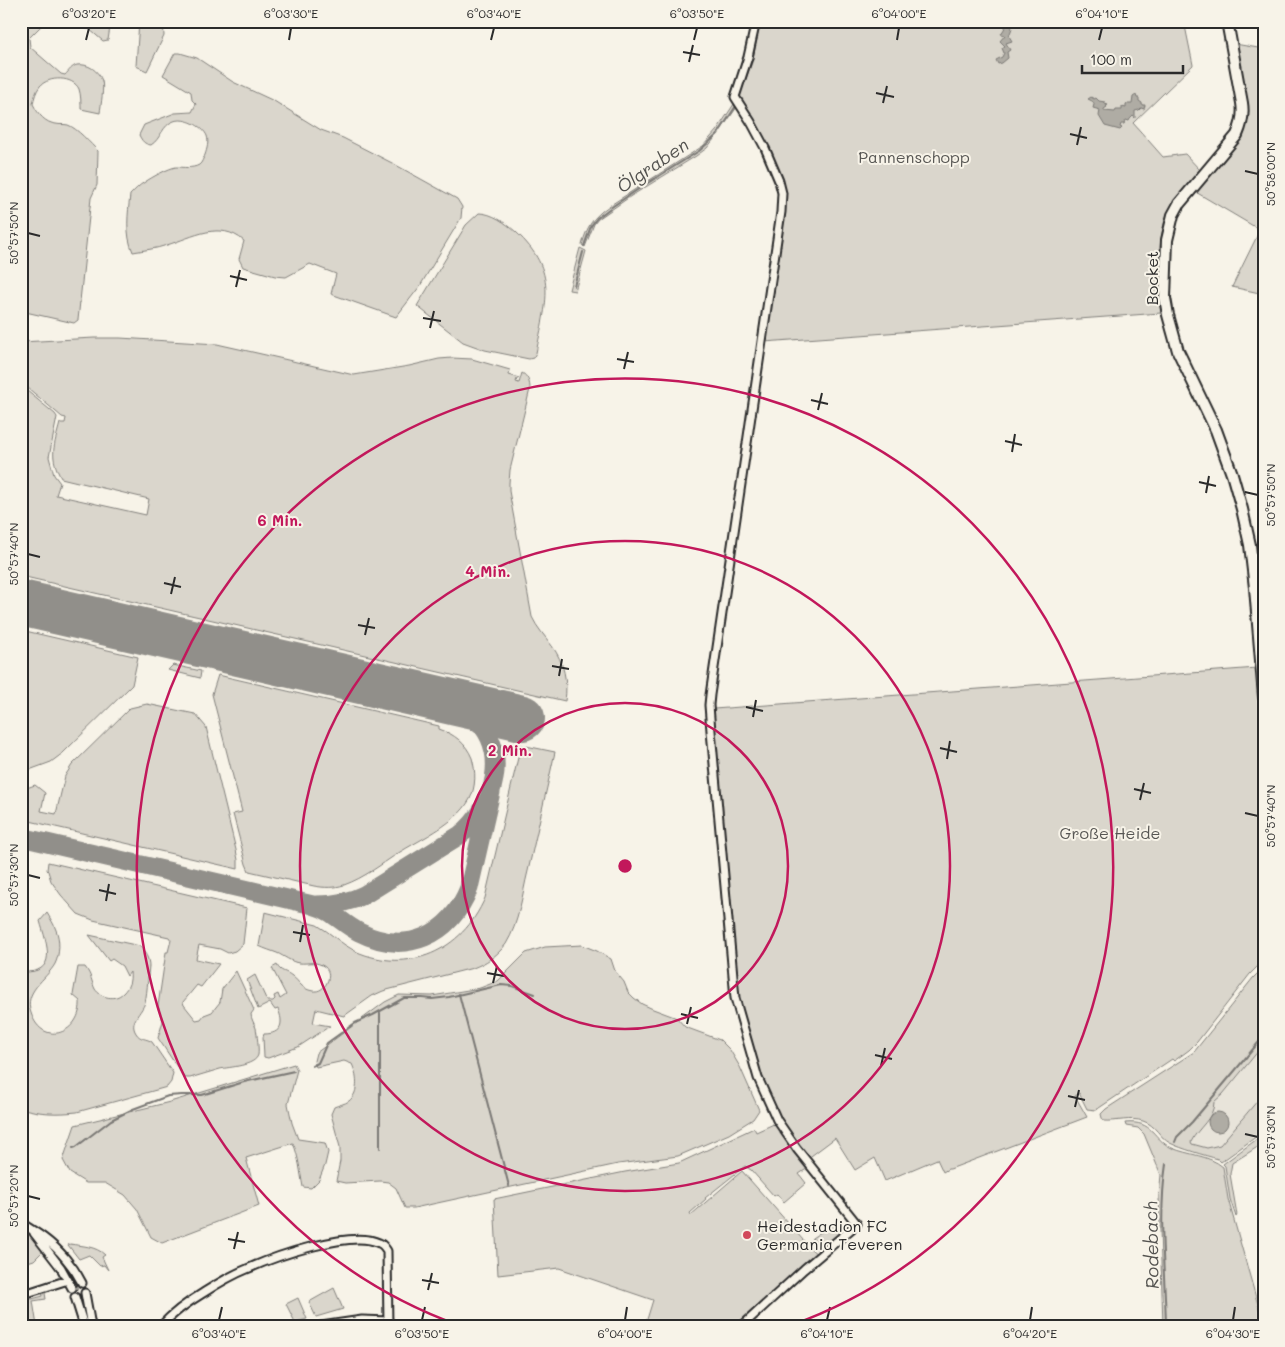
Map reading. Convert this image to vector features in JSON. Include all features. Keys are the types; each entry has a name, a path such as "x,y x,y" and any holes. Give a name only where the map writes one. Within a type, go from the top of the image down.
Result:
{"street":[{"path":"742,1326 857,1224 797,1149 778,1120 758,1078 744,1034 734,998 710,730 710,695 781,212 782,193 777,175 756,130 735,97 748,57 756,21"},
{"name":"Bocket","path":"1227,21 1242,103 1242,122 1240,130 1232,141 1173,215 1167,240 1165,298 1172,333 1178,351 1216,430 1242,509 1250,545 1264,697"},
{"path":"21,1223 44,1238 57,1250 82,1283"},
{"path":"32,1231 61,1268 72,1288"},
{"path":"161,1326 183,1306 202,1293 246,1270 308,1248 340,1240 372,1240 380,1243 387,1251 388,1323 362,1320 321,1326"},
{"path":"21,1295 68,1280"},
{"path":"85,1295 91,1326"},
{"path":"76,1299 84,1326"}],"shaded area":[{"path":"1001,21 1014,21 1010,24 1012,28 1009,36 1012,41 1006,43 1010,50 1007,52 1008,58 998,64 996,60 1002,57 1004,53 1002,48 1005,46 1000,41 1005,35 1001,34 1006,26"},
{"path":"1136,95 1142,105 1145,105 1144,109 1141,108 1135,111 1135,118 1133,116 1129,121 1126,120 1124,124 1121,124 1120,127 1122,128 1120,130 1105,126 1099,116 1100,110 1093,108 1094,102 1088,99 1091,97 1105,102 1108,105 1104,111 1115,112 1116,110 1122,110 1122,107 1126,108 1126,104 1132,104 1133,97"},
{"path":"1264,1044 1264,1093 1220,1145 1207,1148 1192,1144 1191,1142 1195,1135 1212,1113 1214,1102 1223,1094"},
{"path":"1214,1112 1222,1112 1228,1118 1228,1126 1222,1132 1214,1132 1208,1126 1208,1118"}],"green space":[{"path":"21,21 41,21 43,24 29,38 30,47 61,74 65,75 75,66 85,65 96,71 101,77 103,84 100,113 81,109 79,89 72,82 61,79 49,80 40,86 33,104 45,120 76,129 98,151 97,185 91,198 78,320 74,323 21,311"},
{"path":"77,21 111,21 108,40 103,41 89,29 80,28"},
{"path":"139,21 163,21 164,36 147,71 136,66"},
{"name":"Pannenschopp","path":"758,21 1184,21 1193,65 1133,123 1163,157 1185,154 1200,170 1174,201 1166,217 1160,243 1159,258 1161,313 764,342 783,192 737,97"},
{"path":"1235,44 1264,49 1264,294 1232,287 1260,230 1194,191 1232,149 1240,136"},
{"path":"175,53 197,58 233,82 274,101 321,130 343,138 457,199 462,207 461,218 420,286 396,317 331,294 336,274 310,264 286,277 275,276 243,267 239,259 244,241 226,232 206,232 163,246 133,252 128,231 130,195 141,185 165,171 176,167 199,165 207,148 208,138 205,132 193,123 183,120 170,123 151,145 144,142 139,135 144,125 175,113 192,112 196,104 192,100 191,92 163,75"},
{"path":"734,104 737,107 707,148 598,219 594,224 585,247 582,245 591,222 599,214 703,146 717,130"},
{"path":"479,213 499,219 516,232 530,247 539,261 544,274 546,288 545,303 536,353 533,358 529,359 485,350 463,342 417,306 466,225"},
{"path":"580,248 586,251 575,291 569,290"},
{"path":"94,338 217,344 354,375 452,358 472,359 510,370 509,375 519,378 516,382 519,383 522,373 524,374 530,384 530,389 510,470 509,491 532,617 560,659 566,687 565,701 21,576 21,386 57,417 49,457 54,475 60,483 56,495 146,515 149,499 61,478 55,463 54,451 60,423 65,423 66,418 62,417 21,382 21,342"},
{"path":"21,630 138,657 132,685 63,753 51,762 21,773"},
{"path":"173,665 201,671 200,678 168,670"},
{"name":"Große Heide","path":"1257,668 1264,751 1264,960 1250,974 1197,1042 1174,1061 1172,1059 1096,1110 1087,1109 1079,1093 1075,1096 1087,1117 943,1172 937,1159 885,1181 875,1158 855,1170 835,1138 807,1159 779,1120 766,1095 737,1001 713,728 714,709"},
{"path":"218,675 439,726 439,729 454,736 463,744 472,758 475,779 470,799 459,813 442,827 366,874 344,885 318,887 249,871 233,814 242,812 212,694"},
{"path":"147,704 195,714 206,727 236,850 238,869 21,819 21,790 35,785 45,793 41,811 56,814 65,776 72,765 130,708"},
{"path":"521,745 555,752 520,909 514,927 503,948 491,959 473,968 383,991 372,996 344,1016 316,1009 313,1023 330,1026 298,1047 268,1058 264,1057 264,1034 270,1034 278,1030 281,1023 280,1014 278,1009 275,1010 270,1003 258,1009 247,980 255,975 267,1001 273,1001 275,999 274,996 278,994 280,999 286,995 272,968 277,965 303,987 313,991 321,989 327,983 329,974 328,970 321,965 296,962 259,946 265,912 317,925 355,951 375,958 414,959 432,953 448,944 463,932 485,898"},
{"path":"21,856 29,858 27,876 21,883"},
{"path":"48,862 247,908 243,944 235,951 228,953 220,949 199,945 196,959 219,964 201,987 197,985 183,1002 196,1020 201,1019 204,1015 212,1012 220,1002 222,989 236,971 254,1010 251,1014 257,1037 258,1055 256,1059 247,1064 220,1069 190,1078 183,1076 158,1038 163,1021 158,1006 166,952 168,952 171,940 169,937 93,920 78,914 51,881 47,870"},
{"path":"47,913 57,934 59,951 55,964 30,998 31,1013 37,1024 44,1031 52,1033 61,1032 69,1028 75,1021 79,1012 80,1001 73,995 78,967 85,967 95,989 101,995 112,998 116,997 127,988 130,981 130,972 127,976 122,966 112,959 109,961 89,935 140,946 145,953 149,966 145,1002 134,1022 134,1029 139,1037 152,1042 173,1073 171,1082 167,1087 77,1112 49,1113 21,1108 21,972 33,971 41,968 46,963 47,948 40,921"},
{"path":"582,945 611,959 615,971 624,982 628,992 642,1004 677,1018 685,1027 720,1040 730,1050 740,1067 759,1110 753,1119 729,1134 678,1156 618,1164 414,1208 405,1208 396,1188 388,1182 345,1183 336,1181 340,1161 340,1147 331,1114 334,1107 347,1102 355,1093 356,1078 352,1064 344,1061 316,1067 314,1061 316,1053 385,1002 399,995 432,996 480,988 498,981 526,953 545,947"},
{"path":"1264,967 1264,1044 1223,1094 1214,1102 1209,1118 1191,1142 1192,1144 1207,1148 1220,1145 1264,1093 1264,1131 1221,1162 1218,1159 1170,1143 1151,1125 1143,1121 1134,1119 1104,1121 1101,1114 1106,1109 1194,1052"},
{"path":"294,1064 297,1070 288,1104 298,1139 325,1143 328,1152 319,1180 311,1188 303,1187 293,1143 246,1158 259,1206 162,1243 151,1237 137,1209 125,1195 105,1183 86,1183 70,1173 63,1160 75,1125 170,1102"},
{"path":"776,1123 808,1168 799,1174 806,1183 784,1202 777,1194 774,1196 751,1170 745,1166 705,1198 690,1213 691,1215 742,1171 818,1255 739,1326 645,1326 653,1300 559,1268 498,1275 494,1199 679,1163 754,1128 756,1132"},
{"path":"1125,1123 1142,1124 1172,1148 1211,1160 1223,1167 1228,1199 1264,1326 1163,1326 1159,1196 1161,1175 1144,1134 1138,1128 1126,1126"},
{"path":"1264,1134 1264,1143 1232,1163 1230,1174 1236,1217 1230,1199 1225,1166 1223,1164"},
{"path":"835,1222 843,1232 820,1252 814,1247 817,1243 812,1238"},
{"path":"21,1229 37,1242 42,1252 34,1260 21,1264"},
{"path":"68,1245 89,1247 101,1252 105,1255 102,1257 108,1270 104,1265 100,1266 89,1255 79,1259"},
{"path":"334,1288 343,1309 316,1317 309,1302"},
{"path":"42,1292 45,1293 46,1299 33,1301 37,1326 21,1326 21,1302 43,1296"},
{"path":"298,1298 307,1319 295,1322 286,1304"}],"waterway":[{"name":"Ölgraben","path":"739,96 752,61 760,21"},
{"name":"Ölgraben","path":"584,246 591,226 597,218 699,151 718,134 736,106"},
{"name":"Ölgraben","path":"574,286 583,252"},
{"path":"312,1066 318,1063 327,1043 355,1023 404,998 432,999 449,997 501,985 512,986 535,994"},
{"path":"459,994 509,1186"},
{"path":"380,1013 380,1148"},
{"name":"Rodebach","path":"1175,1142 1177,1137 1192,1122 1264,1036"},
{"path":"73,1148 111,1120 133,1109 168,1096 202,1095 244,1082 294,1071"},
{"name":"Rodebach","path":"1166,1164 1162,1224 1166,1326"}],"taxiway":[{"path":"317,905 341,903 364,895 460,835 483,809 490,794 494,777 495,761 492,745 485,729 473,716 460,707 446,701"},
{"path":"21,837 313,905 327,910 353,929 376,939 393,942 409,941 424,937 438,929 461,905 469,888 491,792"}],"runway":[{"path":"21,603 522,718"}],"place":[{"name":"Heidestadion FC Germania Teveren","path":"747,1235"}]}
